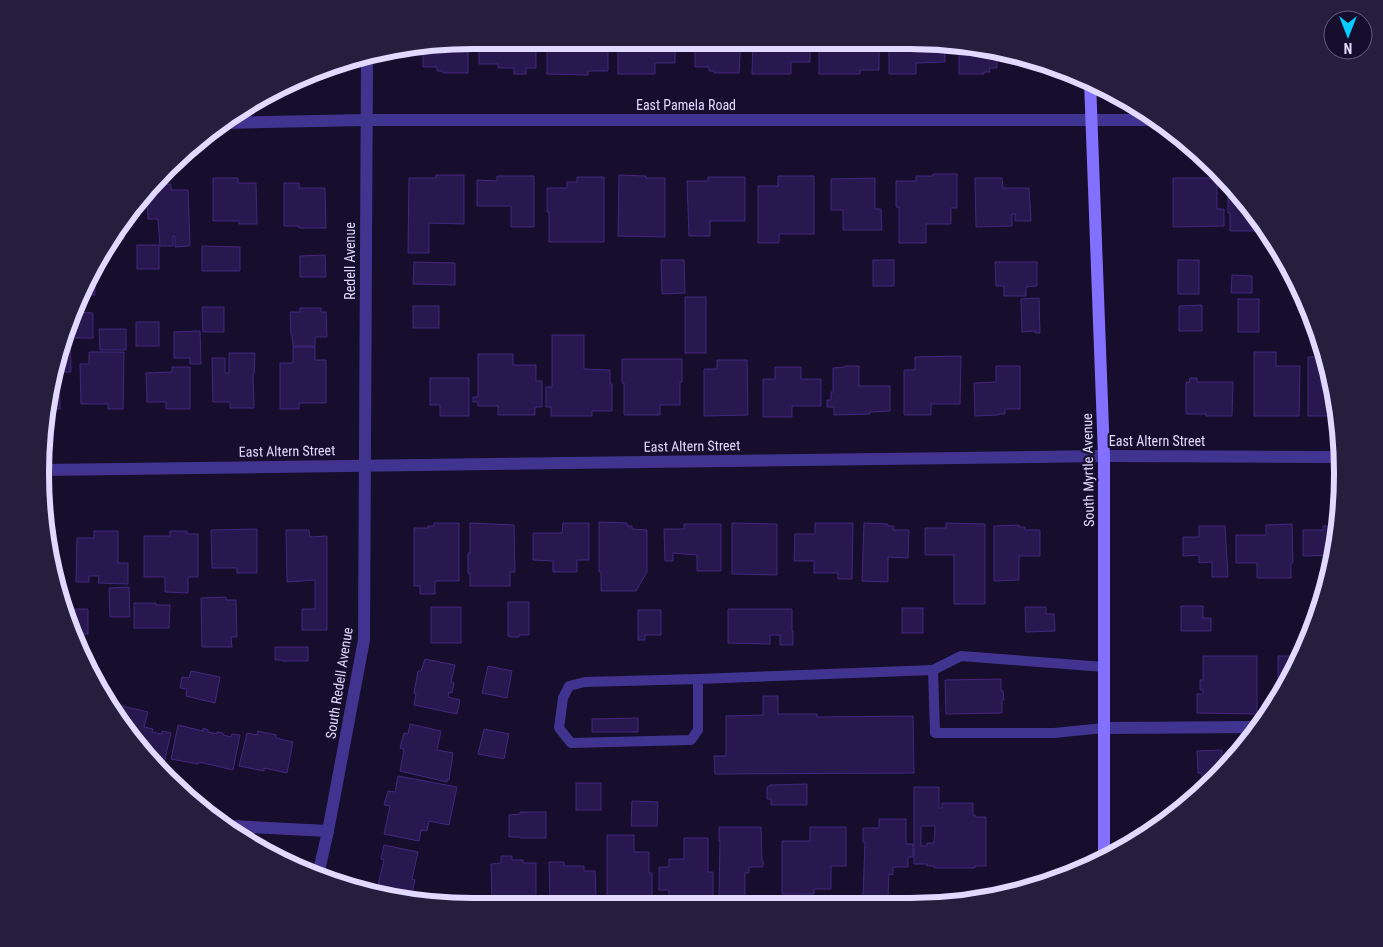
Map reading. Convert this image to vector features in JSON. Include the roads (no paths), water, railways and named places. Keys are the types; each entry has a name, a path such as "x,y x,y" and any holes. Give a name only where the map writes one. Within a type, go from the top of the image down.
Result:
{"main road":[{"name":"South Myrtle Avenue","path":"1090,90 1104,456 1104,850"}],"street":[{"name":"Redell Avenue","path":"364,465 367,62"},
{"name":"East Pamela Road","path":"236,122 366,120 1145,120"},
{"name":"East Altern Street","path":"49,470 1104,456 1333,457"},
{"name":"South Redell Avenue","path":"319,869 364,640 364,465"},
{"path":"1104,728 1250,727"},
{"path":"237,826 328,831"}],"lane":[{"path":"698,680 698,730 691,740 571,743 559,728 563,698 569,686 585,682 698,680 933,670 961,656 1104,667"},
{"path":"933,670 935,733 1054,733 1104,728"}]}
